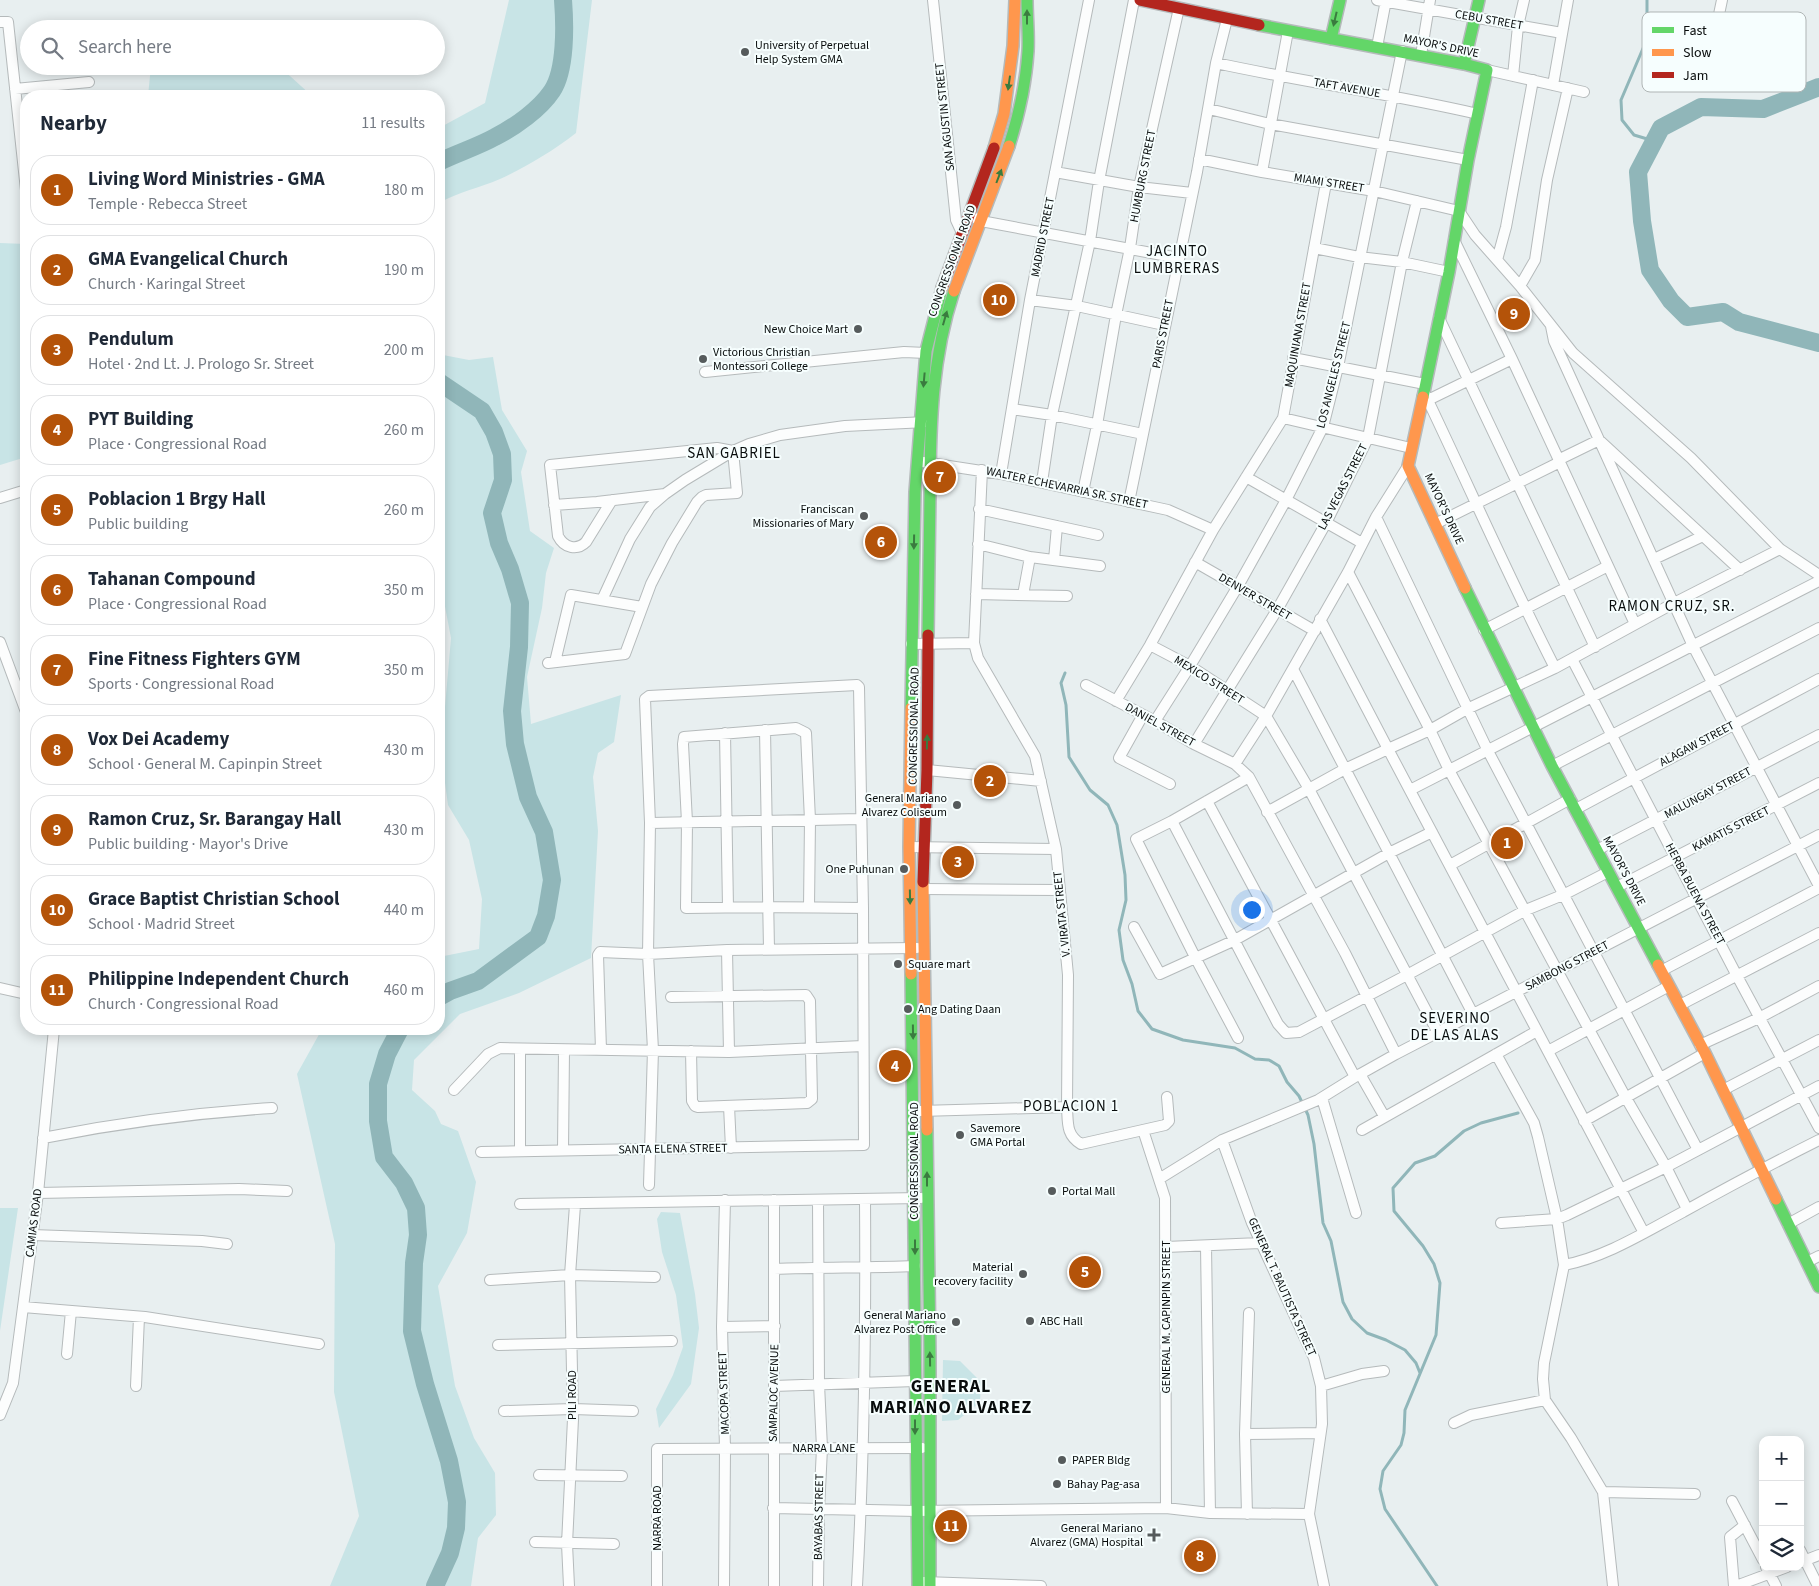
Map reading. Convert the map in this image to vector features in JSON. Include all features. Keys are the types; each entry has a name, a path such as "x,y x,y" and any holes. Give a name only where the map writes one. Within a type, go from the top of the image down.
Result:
{"main road":[{"name":"CONGRESSIONAL ROAD","path":"924,1584 930,1511 924,889 930,462 926,422 926,353 941,290 991,158 1004,114 1013,46 1014,0"},
{"name":"CONGRESSIONAL ROAD","path":"924,1584 917,1511 914,1111 909,847 911,644 917,461 926,422 943,325 953,293 1004,163 1016,120 1028,50 1027,0"},
{"name":"MAYOR'S DRIVE","path":"1140,0 1160,2 1226,19 1402,51 1487,70 1468,160 1426,392 1408,466 1513,689 1638,930 1724,1090 1819,1287"},
{"path":"1331,39 1340,0"},
{"path":"1464,64 1479,0"},
{"path":"915,1307 929,1307"}],"street":[{"name":"SAN AGUSTIN STREET","path":"933,0 956,220 962,234"},
{"name":"MADRID STREET","path":"1001,474 1030,300 1088,0"},
{"path":"1042,482 1052,415 1090,241 1099,180 1134,0"},
{"path":"1513,76 1518,26 1524,0"},
{"path":"1553,85 1568,0"},
{"path":"1377,47 1383,1"},
{"name":"CEBU STREET","path":"1383,1 1429,5 1476,18 1562,33"},
{"path":"1421,55 1429,5"},
{"name":"HUMBURG STREET","path":"1083,492 1140,187 1179,8"},
{"name":"PARIS STREET","path":"1129,502 1226,19"},
{"path":"0,22 8,22 20,135"},
{"path":"1262,172 1288,31"},
{"name":"LOS ANGELES STREET","path":"1155,721 1238,586 1286,500 1323,427 1338,367 1402,51"},
{"name":"TAFT AVENUE","path":"1216,63 1478,114"},
{"path":"1487,70 1584,92"},
{"path":"1497,260 1506,227 1532,80"},
{"path":"15,89 89,82"},
{"path":"1520,286 1535,260 1547,180 1568,88"},
{"path":"1209,109 1270,124 1468,160"},
{"name":"MIAMI STREET","path":"1199,159 1374,191 1459,211"},
{"path":"1055,172 1140,187 1192,193"},
{"name":"MAQUINIANA STREET","path":"1116,701 1150,645 1213,530 1283,418 1326,183"},
{"name":"LAS VEGAS STREET","path":"1194,744 1278,610 1326,523 1368,438 1402,262 1417,201"},
{"path":"1459,211 1475,235 1520,286 1573,353 1691,458 1780,549 1819,575"},
{"path":"969,216 981,221 1178,258"},
{"path":"1454,240 1512,359 1635,624"},
{"path":"1314,248 1360,257 1402,262 1449,272"},
{"path":"1030,300 1077,306 1164,325"},
{"path":"1439,318 1595,647"},
{"path":"1551,325 1552,336 1598,440 1693,646 1819,887 1661,971"},
{"path":"705,372 904,352 926,353"},
{"path":"1293,358 1380,374 1426,392 1469,380 1512,359"},
{"path":"1426,392 1525,609 1555,668"},
{"path":"1012,409 1052,415 1143,434"},
{"path":"1283,418 1411,448"},
{"path":"602,600 630,540 650,507 665,494 733,451 780,434 845,426 926,422"},
{"path":"1435,524 1517,484 1598,440"},
{"path":"1598,440 1740,570"},
{"path":"612,500 586,542 575,548 568,546 560,541 558,536 550,465 717,448 733,451"},
{"path":"642,607 571,595 552,662 626,654 642,607 672,543 697,502 706,495 737,492 733,451"},
{"name":"WALTER ECHEVARRIA SR. STREET","path":"917,461 982,470 1168,510 1213,530"},
{"name":"MAYOR'S DRIVE","path":"1235,764 1266,716 1348,572 1376,517 1408,466"},
{"path":"911,644 974,643 978,509 982,470"},
{"path":"1246,476 1362,543"},
{"path":"0,498 20,492"},
{"path":"554,505 665,494"},
{"path":"978,509 1098,535"},
{"path":"1376,517 1466,709 1698,1150"},
{"path":"1054,560 1057,526"},
{"path":"1654,559 1703,536"},
{"path":"978,544 1030,557 1100,566"},
{"path":"1267,812 1345,770 1430,730 1466,709 1513,689 1555,668 1674,603 1780,549"},
{"path":"1023,595 1030,557"},
{"name":"DENVER STREET","path":"1195,562 1315,631"},
{"path":"1484,630 1608,566"},
{"path":"1348,572 1450,770 1687,1209"},
{"path":"1410,790 1819,581"},
{"path":"976,594 1068,596"},
{"path":"1320,619 1644,1233"},
{"path":"1552,766 1819,628"},
{"path":"0,642 20,696"},
{"name":"V. VIRATA STREET","path":"974,643 978,658 1035,756 1056,848 1068,974 1066,1107 1068,1129 1073,1139 1081,1144 1168,1123 1167,1097"},
{"name":"MEXICO STREET","path":"1150,645 1190,666 1266,716"},
{"name":"HERBA BUENA STREET","path":"1572,659 1759,1018 1819,1128"},
{"path":"1293,669 1473,1014"},
{"name":"ALAGAW STREET","path":"1450,865 1526,824 1634,778 1819,679"},
{"path":"454,1090 488,1054 500,1048 564,1050 653,1050 729,1052 863,1046 863,908 859,687 857,684 647,697 645,699 650,823 648,954 653,1050 649,1185"},
{"name":"DANIEL STREET","path":"1086,684 1194,744 1235,764 1249,778 1345,952 1396,1054"},
{"path":"1142,716 1119,758 1170,784"},
{"path":"1266,716 1309,789 1438,1033"},
{"path":"810,907 810,820 806,732 796,728 725,733 686,737 683,739 687,822 686,908 768,906 810,907 863,908"},
{"path":"765,730 769,949"},
{"path":"725,733 728,907"},
{"name":"MALUNGAY STREET","path":"1597,850 1819,735"},
{"path":"927,770 1041,781"},
{"path":"1238,1038 1196,959 1136,838 1172,821 1249,778"},
{"name":"KAMATIS STREET","path":"1617,887 1819,782"},
{"path":"1207,802 1324,1019 1357,1076 1384,1116"},
{"path":"650,823 861,819"},
{"path":"1172,821 1234,941 1282,1029 1286,1033 1292,1033 1324,1019 1526,910 1565,894 1608,872"},
{"path":"1134,927 1160,974 1234,941 1271,918 1389,853 1432,832"},
{"name":"SAMBONG STREET","path":"1159,1179 1222,1140 1320,1099 1396,1054 1819,835"},
{"path":"909,847 1056,848"},
{"path":"924,889 1060,890"},
{"path":"1680,1005 1819,932"},
{"path":"601,1050 598,953 603,951 648,954 769,949 926,948"},
{"path":"728,950 729,1052"},
{"path":"1548,1051 1669,986"},
{"path":"1584,1121 1661,1078 1702,1049 1819,986"},
{"path":"0,988 20,993"},
{"path":"672,996 806,995 810,1001 812,1099 809,1102 698,1107 693,1104 691,1051"},
{"path":"1362,1130 1537,1031"},
{"name":"CAMIAS ROAD","path":"0,1415 13,1383 38,1193 53,1035"},
{"path":"1724,1090 1819,1040"},
{"name":"SANTA ELENA STREET","path":"481,1152 864,1145 863,1046"},
{"path":"520,1049 520,1150"},
{"path":"563,1150 564,1050"},
{"path":"1496,1054 1534,1124 1557,1220 1564,1265 1544,1363 1545,1400 1604,1492 1612,1586"},
{"path":"1501,1223 1557,1220 1622,1190 1819,1086"},
{"path":"1320,1099 1356,1213"},
{"path":"729,1106 731,1148"},
{"path":"914,1111 1066,1107"},
{"path":"43,1138 86,1129 205,1113 272,1108"},
{"name":"GENERAL M. CAPINPIN STREET","path":"1143,1130 1165,1198 1166,1508"},
{"name":"GENERAL T. BAUTISTA STREET","path":"1222,1140 1260,1243 1314,1358 1322,1386 1322,1424 1319,1432 1309,1514 1324,1586"},
{"path":"1564,1265 1583,1261 1644,1233 1761,1169 1819,1140"},
{"path":"38,1193 239,1189 287,1191"},
{"path":"520,1204 927,1198"},
{"path":"857,1586 864,1383 865,1199"},
{"name":"MACOPA STREET","path":"724,1586 725,1449 722,1327 725,1200"},
{"name":"SAMPALOC AVENUE","path":"774,1200 774,1586"},
{"name":"BAYABAS STREET","path":"818,1200 819,1384 822,1448 818,1586"},
{"name":"PILI ROAD","path":"568,1586 567,1544 573,1408 570,1275 575,1204"},
{"path":"1788,1224 1819,1207"},
{"path":"32,1235 202,1241 226,1244"},
{"path":"1166,1247 1260,1243"},
{"path":"1206,1246 1210,1513"},
{"path":"1807,1262 1819,1256"},
{"path":"774,1269 915,1266"},
{"path":"490,1280 570,1275 655,1277"},
{"path":"23,1307 139,1317 319,1344"},
{"path":"68,1354 71,1311"},
{"path":"1247,1514 1245,1434 1249,1313"},
{"path":"136,1386 139,1317"},
{"path":"722,1327 775,1326"},
{"path":"498,1344 672,1341"},
{"path":"1322,1386 1362,1374 1384,1371"},
{"path":"774,1386 915,1382"},
{"path":"1454,1423 1471,1415 1545,1400"},
{"path":"504,1411 573,1408 633,1411"},
{"path":"1245,1434 1319,1432"},
{"name":"NARRA LANE","path":"657,1449 930,1448"},
{"name":"NARRA ROAD","path":"657,1449 657,1586"},
{"path":"540,1475 622,1476"},
{"path":"1604,1492 1695,1494"},
{"path":"1732,1501 1759,1552"},
{"path":"773,1508 930,1511 1166,1508 1210,1513 1309,1514"},
{"path":"1745,1525 1730,1537 1735,1586 1766,1571"},
{"path":"535,1542 614,1544"},
{"path":"1804,1561 1819,1555"},
{"path":"1804,1563 1818,1586"},
{"path":"1768,1571 1776,1586"},
{"path":"924,1584 1040,1586"}],"shaded area":[{"path":"509,0 592,0 576,133 549,152 510,174 445,200 445,125 485,103"},
{"path":"150,75 289,75 305,90 149,90"},
{"path":"0,243 20,244 20,459 0,465"},
{"path":"445,355 469,360 493,357 502,410 527,451 521,472 530,531 554,548 546,573 542,608 527,677 531,724 621,695 614,742 598,753 593,777 598,831 591,958 519,993 460,1014 445,1029 445,956 479,949 482,899 469,840 448,805 445,783 445,707 451,638 445,606"},
{"path":"319,1035 439,1035 414,1060 412,1090 435,1111 441,1124 458,1131 476,1182 467,1233 438,1286 455,1386 474,1438 495,1473 496,1515 478,1538 471,1586 330,1586 359,1516 334,1392 335,1244 297,1074"},
{"path":"0,1208 18,1208 0,1331"},
{"path":"661,1212 680,1213 695,1294 699,1328 691,1384 659,1428 656,1409 673,1375 683,1347 676,1295 662,1252 657,1219"},
{"path":"943,1360 960,1361 981,1382 980,1402 958,1420 942,1421"}],"waterway":[{"path":"445,159 503,133 519,123 547,98 557,82 562,60 564,47 563,0"},
{"path":"1647,0 1647,12"},
{"path":"1642,51 1621,100 1622,120 1634,135 1654,141"},
{"path":"1819,87 1763,109 1701,107 1661,128 1638,172 1642,221 1650,270 1671,301 1687,317 1723,312 1739,322 1819,343"},
{"path":"445,386 482,411 494,432 502,454 503,480 492,513 499,543 510,569 520,603 519,647 512,711 515,744 528,797 544,832 552,880 546,916 538,937 478,981 445,994"},
{"path":"1065,673 1061,683 1066,705 1069,757 1090,790 1108,805 1117,825 1125,875 1126,900 1119,930 1123,960 1132,984 1138,1011 1152,1029 1183,1040 1235,1048 1255,1059 1269,1060 1279,1066 1287,1082 1299,1096 1308,1115 1314,1144 1323,1223 1331,1241 1343,1302 1352,1319 1367,1333 1405,1350 1416,1363 1420,1373"},
{"path":"397,1035 387,1054 378,1084 378,1121 384,1157 404,1183 416,1208 418,1235 414,1263 412,1331 425,1384 449,1461 457,1502 456,1528 450,1553 435,1586"},
{"path":"1437,1586 1385,1509 1380,1489 1383,1471 1401,1445 1404,1433 1405,1410 1436,1335 1440,1283 1434,1264 1423,1246 1394,1211 1393,1188 1415,1163 1435,1156 1464,1131 1481,1123 1518,1113"}],"traffic: fast":[{"path":"1009,146 1019,111 1026,75 1028,45 1027,0"},
{"path":"1331,39 1340,0"},
{"path":"1464,64 1479,0"},
{"path":"1259,25 1487,70 1468,160 1449,272 1423,397"},
{"path":"911,708 915,492 926,351 942,288"},
{"path":"928,635 932,417 941,341 954,291"},
{"path":"1465,588 1552,766 1658,965"},
{"path":"911,974 918,1586"},
{"path":"927,1130 930,1356 930,1586"},
{"path":"1776,1199 1819,1287"}],"traffic: slow":[{"path":"994,148 1004,114 1013,46 1015,0"},
{"path":"954,291 1009,146"},
{"path":"1423,397 1408,466 1465,588"},
{"path":"911,708 909,847 911,974"},
{"path":"923,882 927,1130"},
{"path":"1658,965 1705,1053 1776,1199"}],"traffic: jam":[{"path":"1140,0 1259,25"},
{"path":"942,288 994,148"},
{"path":"923,882 927,770 928,635"}],"place":[{"name":"University of Perpetual Help System GMA","path":"745,52"},
{"name":"Grace Baptist Christian School","path":"999,300"},
{"name":"Ramon Cruz, Sr. Barangay Hall","path":"1514,314"},
{"name":"New Choice Mart","path":"858,329"},
{"name":"Victorious Christian Montessori College","path":"703,359"},
{"name":"Fine Fitness Fighters GYM","path":"940,477"},
{"name":"Franciscan Missionaries of Mary","path":"864,516"},
{"name":"Tahanan Compound","path":"881,542"},
{"name":"GMA Evangelical Church","path":"990,781"},
{"name":"General Mariano Alvarez Coliseum","path":"957,805"},
{"name":"Living Word Ministries - GMA","path":"1507,843"},
{"name":"Pendulum","path":"958,862"},
{"name":"One Puhunan","path":"904,869"},
{"name":"Square mart","path":"898,964"},
{"name":"Ang Dating Daan","path":"908,1009"},
{"name":"PYT Building","path":"895,1066"},
{"name":"Savemore GMA Portal","path":"960,1135"},
{"name":"Portal Mall","path":"1052,1191"},
{"name":"Poblacion 1 Brgy Hall","path":"1085,1272"},
{"name":"Material recovery facility","path":"1023,1274"},
{"name":"ABC Hall","path":"1030,1321"},
{"name":"General Mariano Alvarez Post Office","path":"956,1322"},
{"name":"PAPER Bldg","path":"1062,1460"},
{"name":"Bahay Pag-asa","path":"1057,1484"},
{"name":"Philippine Independent Church","path":"951,1526"},
{"name":"General Mariano Alvarez (GMA) Hospital","path":"1154,1535"},
{"name":"Vox Dei Academy","path":"1200,1556"}],"district":[{"name":"JACINTO LUMBRERAS","path":"1177,260"},
{"name":"SAN GABRIEL","path":"734,453"},
{"name":"RAMON CRUZ, SR.","path":"1672,606"},
{"name":"SEVERINO DE LAS ALAS","path":"1455,1026"},
{"name":"POBLACION 1","path":"1071,1106"},
{"name":"GENERAL MARIANO ALVAREZ","path":"951,1396"}]}
